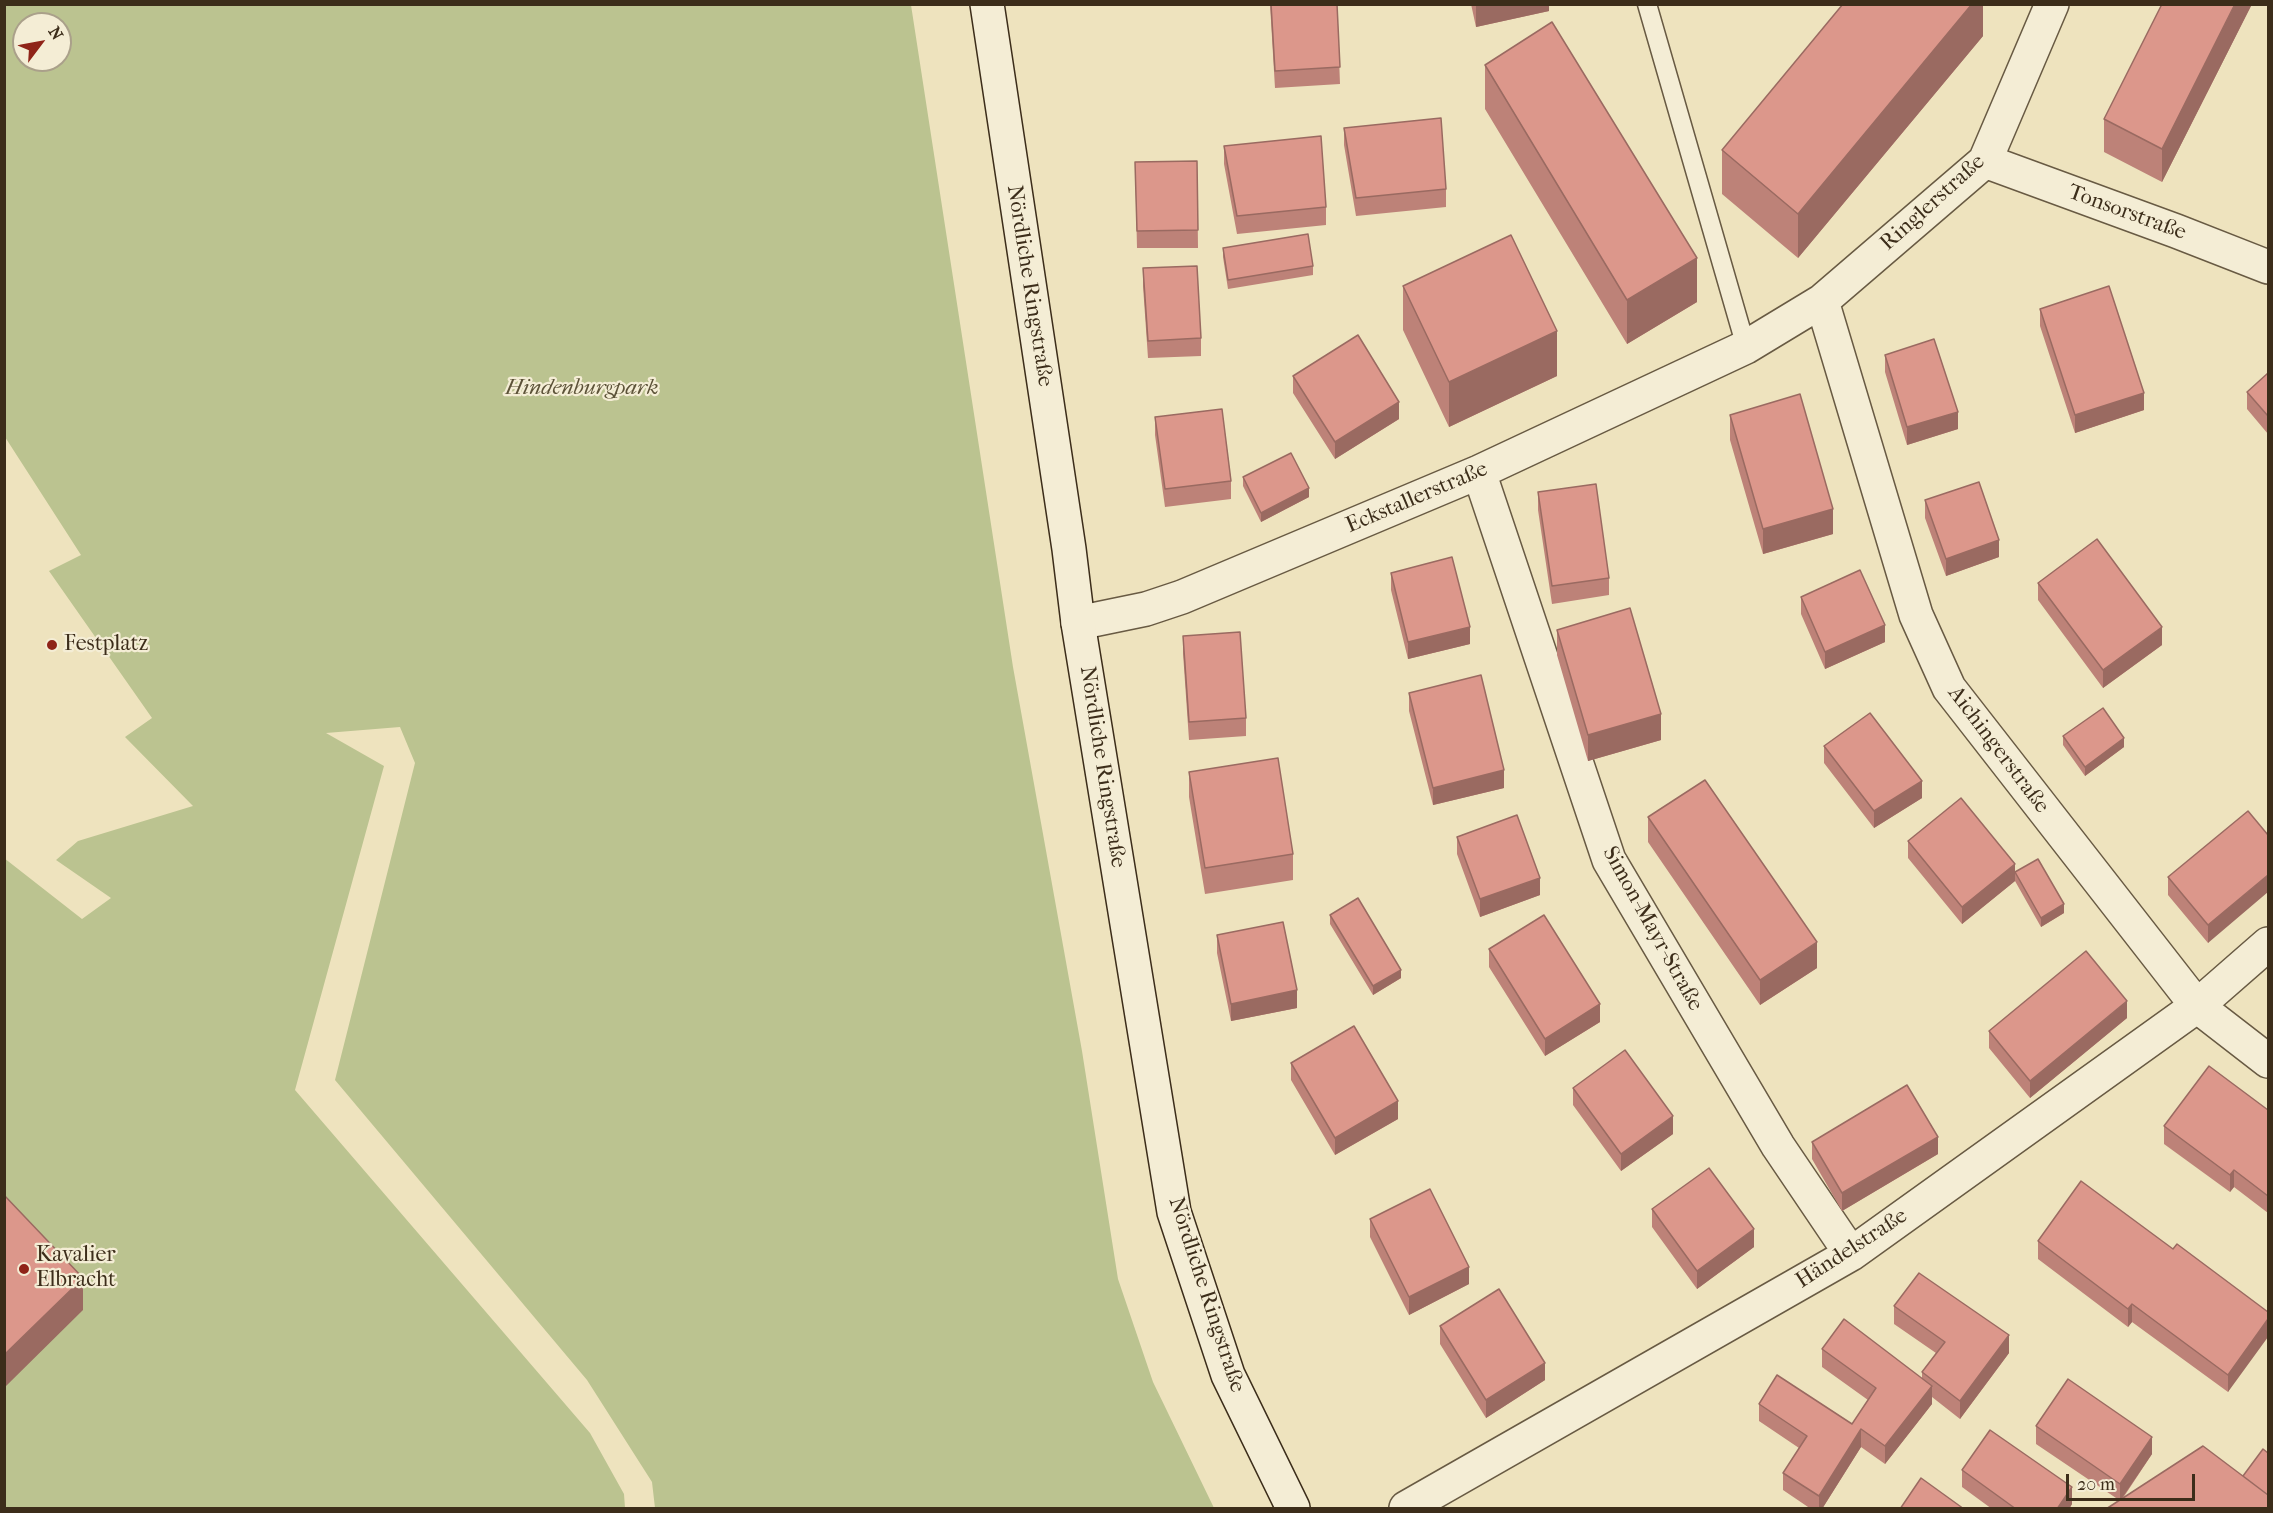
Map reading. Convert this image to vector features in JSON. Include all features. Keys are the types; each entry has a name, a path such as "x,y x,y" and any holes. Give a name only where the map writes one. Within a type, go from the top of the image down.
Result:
{"street":[{"name":"Nördliche Ringstraße","path":"987,4 1078,623 1174,1212 1228,1375 1293,1509"},
{"name":"Ringlerstraße","path":"1746,346 1822,302 1985,161 2052,4"},
{"name":"Tonsorstraße","path":"1985,161 2268,267"},
{"name":"Aichingerstraße","path":"1822,302 1916,615 1949,688 2197,1006 2268,1061"},
{"name":"Eckstallerstraße","path":"1078,623 1146,609 1182,597 1479,472 1746,346"},
{"name":"Simon-Mayr-Straße","path":"1479,472 1609,860 1778,1146 1851,1254"},
{"name":"Händelstraße","path":"1406,1509 1851,1254 2197,1006 2268,945"}],"lane":[{"path":"1647,4 1746,346"}],"green space":[{"name":"Hindenburgpark","path":"5,5 911,5 1013,667 1082,1051 1118,1279 1153,1382 1214,1508 655,1508 652,1482 587,1380 335,1080 415,763 400,727 326,733 384,766 295,1090 590,1433 624,1494 625,1508 5,1508 4,858 82,919 111,898 56,860 78,841 193,806 125,737 152,718 49,571 81,555 5,437"}],"building":[{"path":"1271,4 1337,4 1340,67 1275,71"},
{"path":"1843,4 1972,4 1798,214 1722,150"},
{"path":"2162,4 2235,4 2162,149 2104,119"},
{"path":"1552,22 1697,258 1627,300 1485,65"},
{"path":"1441,118 1446,189 1356,198 1344,128"},
{"path":"1321,136 1326,207 1237,216 1224,146"},
{"path":"1197,161 1198,230 1137,231 1135,162"},
{"path":"1308,234 1313,266 1228,280 1223,248"},
{"path":"1511,235 1557,331 1449,382 1403,286"},
{"path":"1197,266 1201,338 1148,341 1143,268"},
{"path":"2109,286 2144,393 2075,415 2040,309"},
{"path":"1358,335 1399,402 1335,442 1293,376"},
{"path":"1934,339 1958,412 1907,427 1885,355"},
{"path":"2268,373 2268,416 2247,392"},
{"path":"1800,394 1833,509 1763,529 1730,415"},
{"path":"1222,409 1231,481 1165,489 1155,417"},
{"path":"1291,453 1309,488 1261,513 1243,477"},
{"path":"1979,482 1999,540 1946,559 1925,500"},
{"path":"1596,484 1609,578 1552,586 1538,492"},
{"path":"2097,539 2162,627 2103,670 2038,583"},
{"path":"1452,557 1470,627 1408,642 1391,573"},
{"path":"1860,570 1885,625 1825,652 1801,597"},
{"path":"1630,608 1661,714 1588,735 1557,630"},
{"path":"1240,632 1246,718 1189,722 1183,636"},
{"path":"1481,675 1504,770 1433,788 1409,693"},
{"path":"2103,708 2124,738 2085,767 2063,736"},
{"path":"1870,713 1922,781 1874,811 1824,746"},
{"path":"1278,758 1293,854 1205,868 1189,772"},
{"path":"1705,780 1817,942 1760,980 1648,817"},
{"path":"1961,798 2015,864 1962,907 1908,841"},
{"path":"2248,811 2268,835 2268,875 2208,925 2168,877"},
{"path":"1517,815 1540,878 1480,899 1457,837"},
{"path":"2038,859 2064,904 2041,918 2015,872"},
{"path":"1358,898 1401,970 1373,986 1330,915"},
{"path":"1544,915 1600,1004 1545,1039 1489,949"},
{"path":"1283,922 1297,990 1231,1004 1217,935"},
{"path":"2086,951 2127,1001 2030,1081 1989,1031"},
{"path":"1354,1026 1398,1101 1335,1138 1291,1063"},
{"path":"1625,1050 1673,1116 1621,1154 1573,1088"},
{"path":"2209,1066 2268,1110 2268,1196 2234,1170 2230,1175 2164,1126"},
{"path":"1907,1085 1938,1137 1842,1193 1812,1142"},
{"path":"1709,1168 1754,1229 1697,1271 1652,1209"},
{"path":"2081,1181 2173,1249 2177,1244 2268,1312 2268,1319 2228,1375 2132,1304 2128,1309 2038,1241"},
{"path":"1430,1189 1469,1267 1409,1297 1370,1219"},
{"name":"Kavalier Elbracht","path":"4,1195 83,1278 4,1355"},
{"path":"1919,1273 2009,1335 1960,1401 1922,1372 1945,1342 1894,1306"},
{"path":"1499,1289 1545,1363 1486,1400 1440,1326"},
{"path":"1844,1319 1932,1386 1885,1446 1861,1429 1819,1496 1783,1473 1807,1436 1759,1404 1777,1375 1852,1424 1876,1388 1822,1349"},
{"path":"2068,1379 2152,1437 2120,1484 2036,1426"},
{"path":"1990,1430 2072,1487 2057,1509 2016,1509 1962,1470"},
{"path":"2203,1446 2268,1495 2268,1509 2106,1509"},
{"path":"2263,1449 2268,1453 2268,1495 2243,1476"},
{"path":"1921,1478 1964,1509 1900,1509"}],"place":[{"name":"Festplatz","path":"52,645"},
{"name":"Kavalier Elbracht","path":"24,1269"}]}
